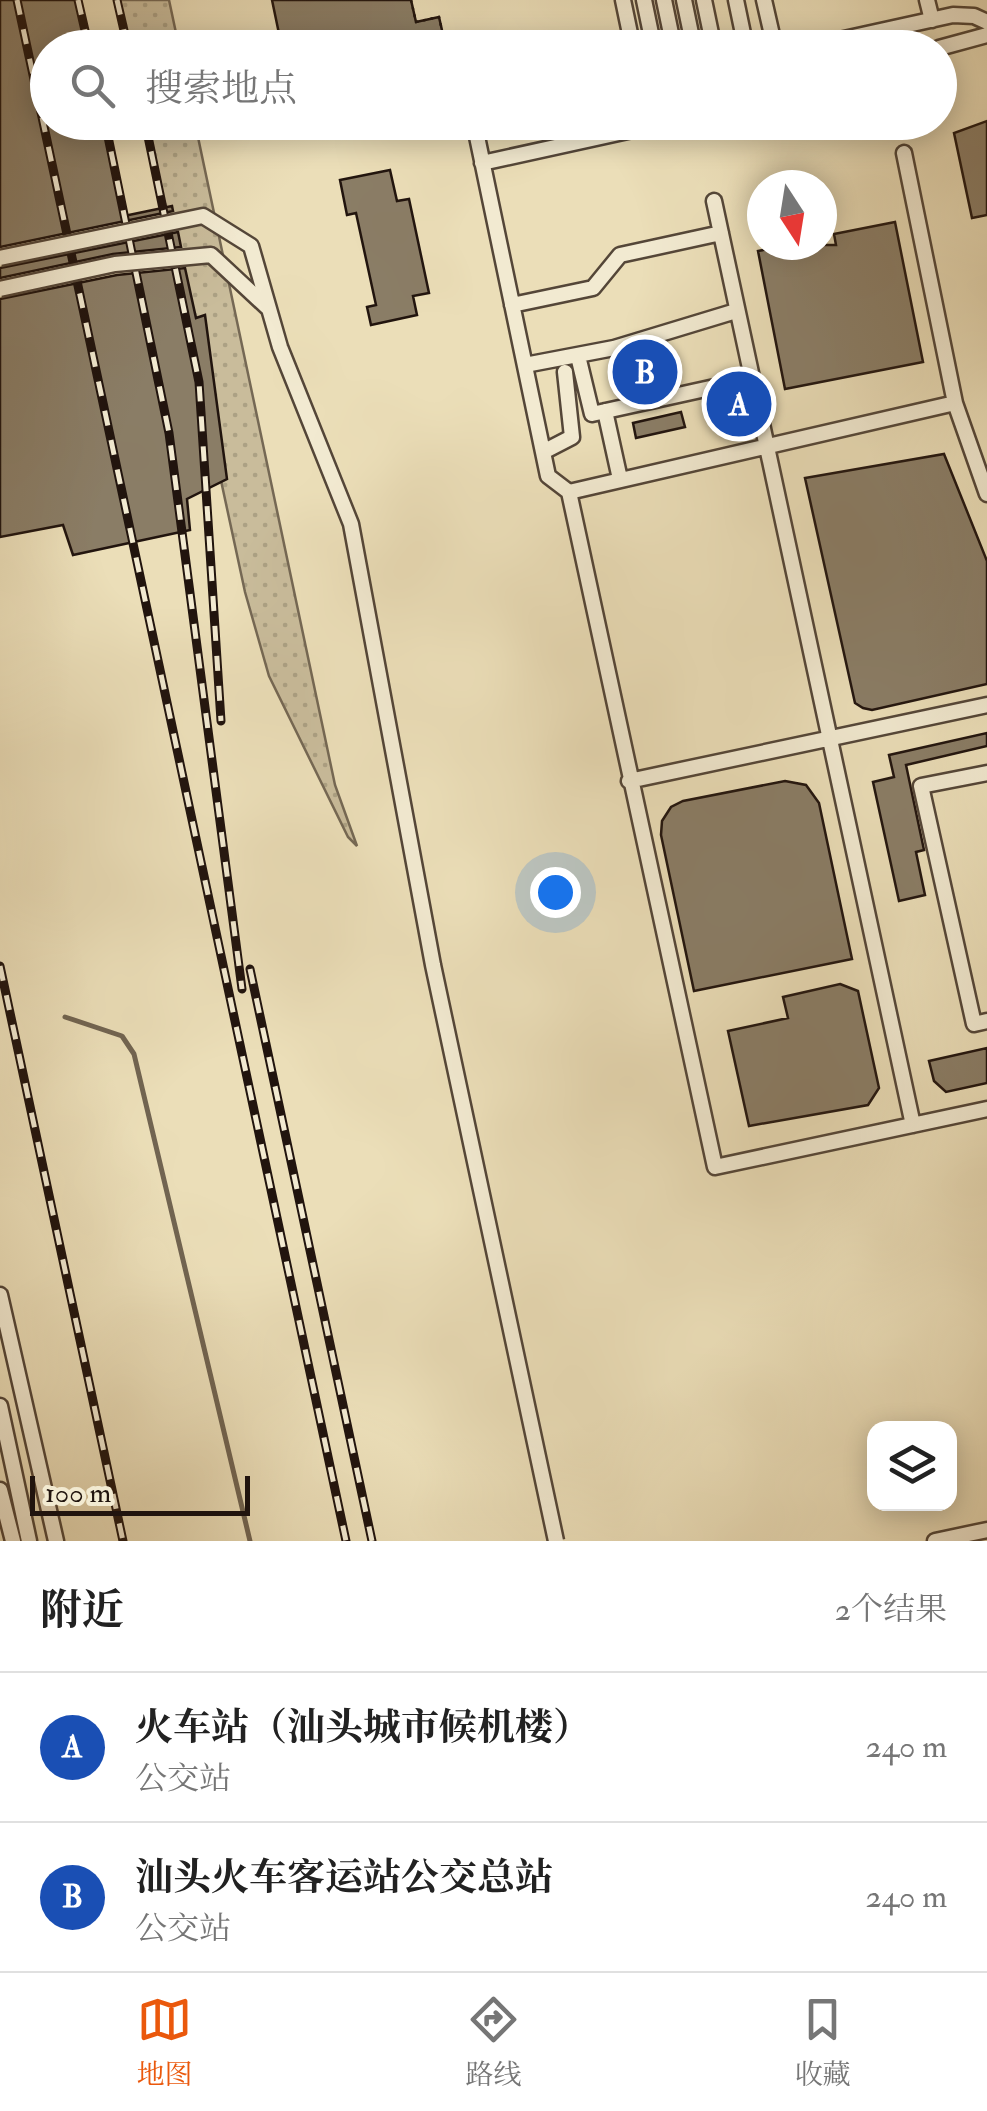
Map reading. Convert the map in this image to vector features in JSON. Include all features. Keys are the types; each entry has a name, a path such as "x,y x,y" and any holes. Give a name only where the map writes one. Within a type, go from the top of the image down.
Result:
{"street":[{"path":"623,0 630,30"},
{"path":"644,0 650,30"},
{"path":"664,0 670,30"},
{"path":"684,0 690,30"},
{"path":"704,0 710,30"},
{"path":"736,0 742,30"},
{"path":"764,0 771,30"},
{"path":"928,0 932,20"},
{"path":"886,30 974,16 987,22"},
{"path":"957,43 987,35"},
{"path":"478,140 548,476 568,492 715,1167 987,1110"},
{"path":"482,163 587,140"},
{"path":"904,153 955,403 987,494"},
{"path":"714,201 913,1125"},
{"path":"0,258 203,216 251,246 269,310 352,524 410,854 556,1541"},
{"path":"512,305 592,288 620,255 721,234"},
{"path":"0,289 115,264 212,255 269,310"},
{"path":"525,366 578,356 736,311"},
{"path":"578,356 592,414 751,379"},
{"path":"543,452 572,437 565,372"},
{"path":"568,492 955,403"},
{"path":"605,412 620,479"},
{"path":"629,780 830,741 987,705"},
{"path":"987,773 922,786 974,1024 987,1021"},
{"path":"0,1295 56,1541"},
{"path":"0,1406 29,1541"},
{"path":"0,1490 13,1541"},
{"path":"934,1541 987,1530"}],"path":[{"path":"411,0 416,22 439,17 442,30"}],"shaded area":[{"path":"118,0 169,0 175,30 124,30"},
{"path":"148,140 199,140 335,785 357,846 348,837 269,676 245,592"}],"building":[{"path":"0,0 79,0 85,30 30,30 30,140 109,140 124,216 172,206 173,211 0,247"},
{"path":"272,0 411,0 416,22 439,17 442,30 278,30"},
{"path":"987,121 987,215 972,218 957,132"},
{"path":"390,170 397,201 409,199 429,293 413,296 417,315 371,325 367,307 376,305 356,213 347,215 340,180"},
{"path":"895,222 923,362 785,389 760,260 837,260 837,233"},
{"path":"178,232 181,247 113,254 0,278 0,268"},
{"path":"185,268 196,318 205,315 227,479 187,499 190,530 73,555 63,525 0,537 0,299 117,275"},
{"path":"681,412 685,427 636,438 633,423"},
{"path":"944,454 987,561 987,684 872,710 863,708 855,703 805,478"},
{"path":"987,733 987,746 906,765 924,850 916,852 925,895 899,901 873,782 894,777 889,755"},
{"path":"785,781 806,785 819,803 852,959 694,991 661,835 662,821 671,807 683,801"},
{"path":"840,984 858,991 879,1088 868,1105 749,1126 728,1031 788,1018 783,997"},
{"path":"987,1048 987,1083 946,1092 934,1081 929,1061"}],"waterway":[{"path":"65,1017 122,1036 134,1054 250,1541"}],"railway":[{"path":"17,0 30,61"},
{"path":"78,0 85,30"},
{"path":"117,0 124,30"},
{"path":"47,140 346,1541"},
{"path":"109,140 169,433 242,989"},
{"path":"149,140 199,382 221,721"},
{"path":"0,966 123,1541"},
{"path":"250,969 372,1541"}],"place":[{"name":"汕头火车客运站公交总站","path":"645,372"},
{"name":"火车站（汕头城市候机楼）","path":"739,404"}]}
